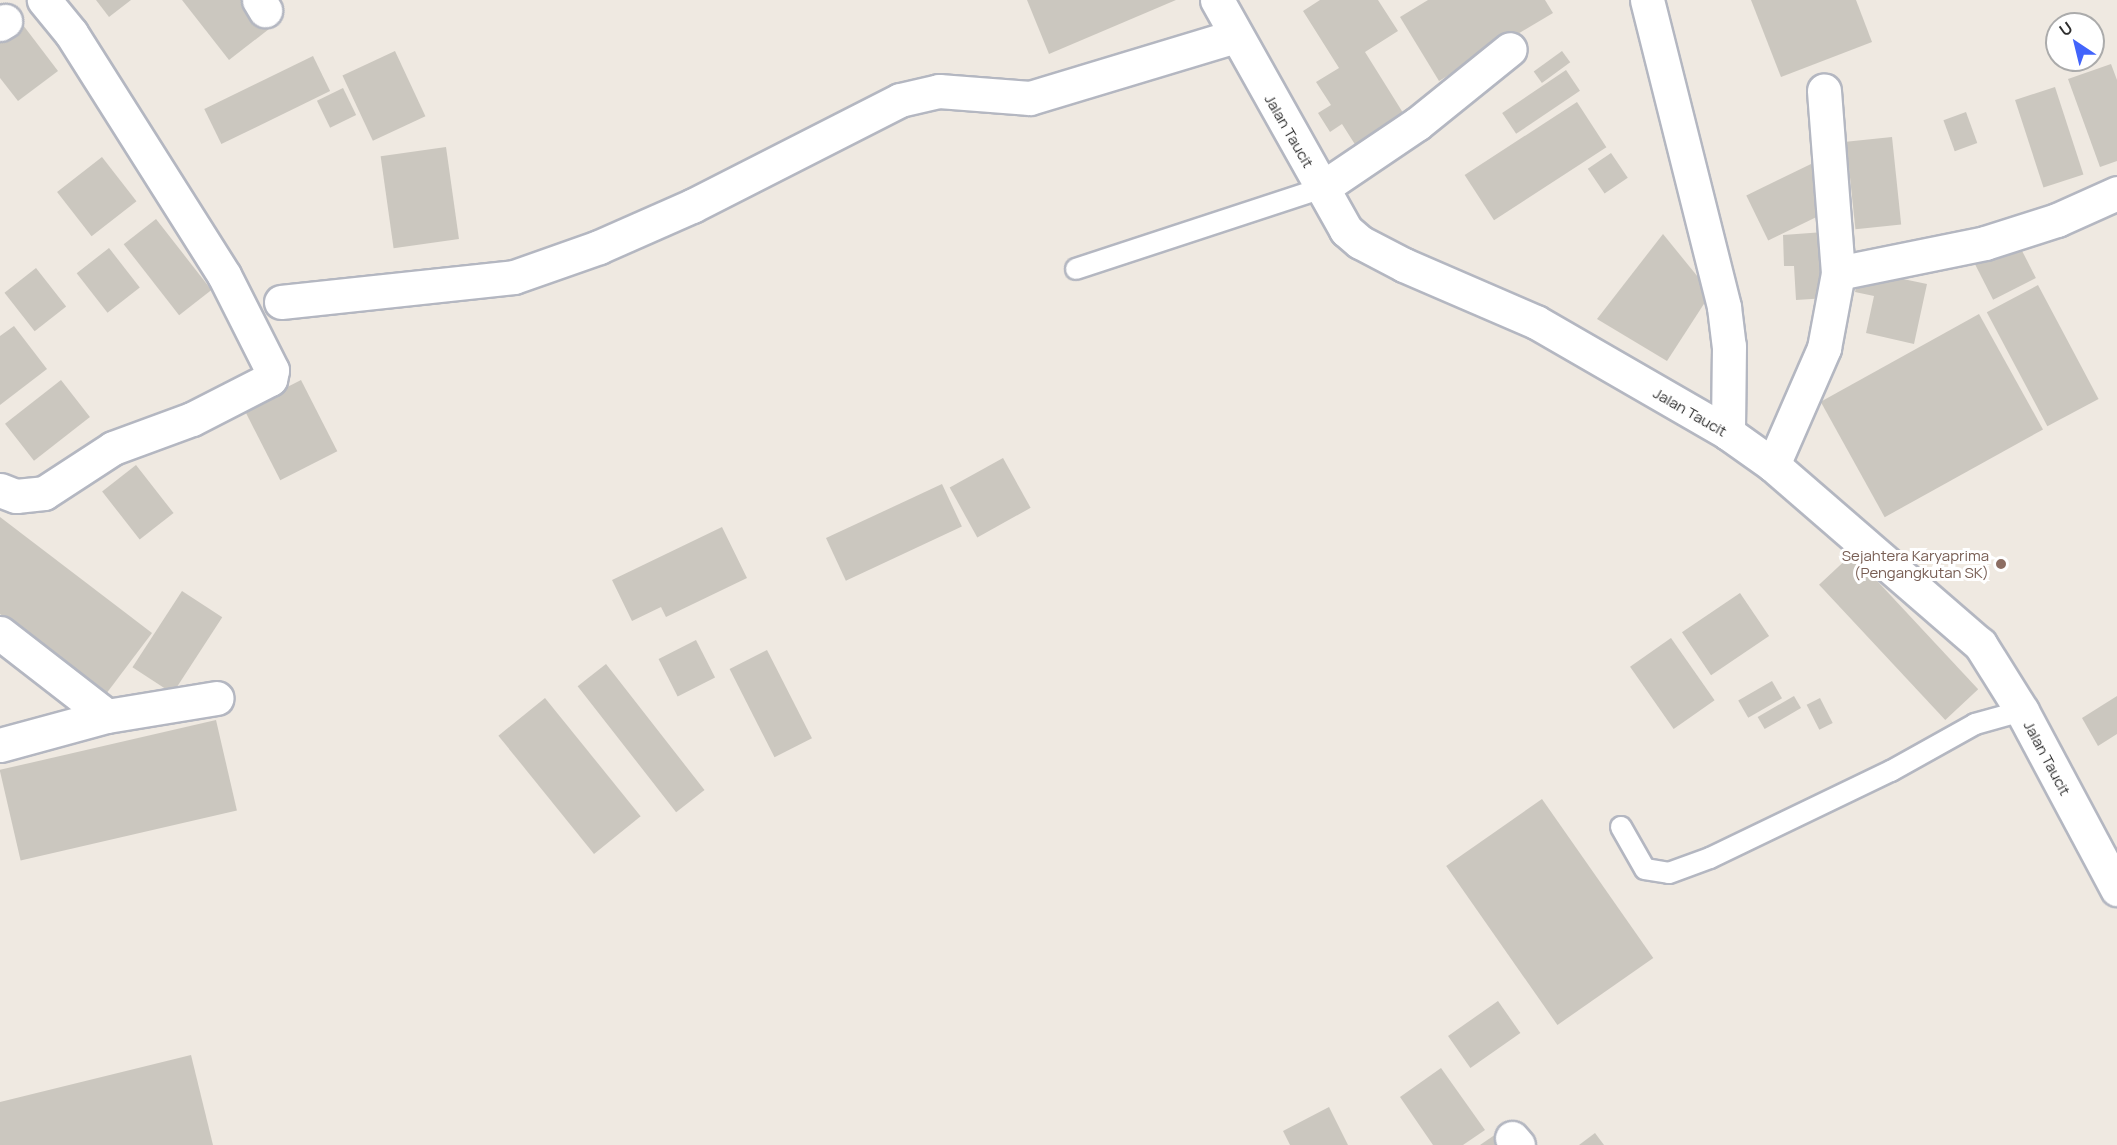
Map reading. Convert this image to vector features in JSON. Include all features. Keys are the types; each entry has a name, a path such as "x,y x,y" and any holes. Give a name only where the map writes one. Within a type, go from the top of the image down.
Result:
{"street":[{"path":"0,490 16,496 44,493 128,440 192,419 270,379 272,370 224,275 71,33 44,0"},
{"name":"Jalan Taucit","path":"1217,0 1235,36 1347,230 1376,252 1536,322 1728,434 1773,465 1980,644 2022,711 2117,890"},
{"path":"1647,0 1724,307 1729,345 1728,434"},
{"path":"281,302 514,278 600,247 692,206 900,100 939,91 1030,98 1235,36"},
{"path":"1322,188 1417,124 1510,49"},
{"path":"1773,465 1824,348 1838,273 1824,91"},
{"path":"1838,273 1985,243 2057,220 2117,193"},
{"path":"0,633 107,716"},
{"path":"0,745 107,716 217,698"}],"lane":[{"path":"1076,269 1322,188"},
{"path":"1621,827 1645,869 1669,873 1710,858 1891,771 1975,724 2022,711"}],"building":[{"path":"96,0 131,0 109,17"},
{"path":"182,0 247,0 269,29 229,60"},
{"path":"1027,0 1176,0 1049,54"},
{"path":"1320,0 1378,0 1398,31 1365,52 1405,116 1356,146 1342,124 1330,132 1318,113 1331,105 1316,82 1339,68 1303,11"},
{"path":"1428,0 1545,0 1553,13 1439,81 1400,17"},
{"path":"1751,0 1856,0 1872,42 1781,77"},
{"path":"23,25 58,71 18,101 0,78 0,43"},
{"path":"395,51 425,116 373,141 342,76"},
{"path":"1562,51 1570,62 1542,83 1534,72"},
{"path":"313,56 330,91 221,144 204,109"},
{"path":"2111,64 2117,80 2117,161 2100,167 2068,79 2088,72 2105,72 2105,66"},
{"path":"1566,70 1580,91 1516,134 1502,113"},
{"path":"2055,87 2083,174 2043,187 2015,100"},
{"path":"343,88 356,115 330,128 317,101"},
{"path":"1577,102 1606,147 1494,220 1465,175"},
{"path":"1966,112 1977,143 1955,151 1943,120"},
{"path":"1892,137 1901,225 1855,229 1846,142"},
{"path":"446,147 459,239 394,248 381,156"},
{"path":"1611,153 1628,178 1605,194 1588,169"},
{"path":"102,157 136,201 92,236 57,192"},
{"path":"1811,164 1833,209 1768,241 1746,196"},
{"path":"156,219 211,290 179,315 124,244"},
{"path":"1824,232 1827,298 1796,300 1794,266 1784,266 1783,235"},
{"path":"1663,234 1711,293 1667,361 1597,319"},
{"path":"2015,237 2036,278 1993,300 1972,259"},
{"path":"109,248 140,287 107,313 77,273"},
{"path":"36,268 66,307 35,331 4,293"},
{"path":"1860,270 1927,284 1914,344 1866,333 1874,296 1855,292"},
{"path":"2038,285 2099,399 2047,426 1987,312"},
{"path":"1979,314 2043,429 1885,517 1821,402"},
{"path":"14,326 47,369 0,405 0,336"},
{"path":"61,380 90,417 34,461 5,424"},
{"path":"301,380 337,451 280,480 244,409"},
{"path":"1003,458 1031,508 977,537 950,488"},
{"path":"136,465 174,513 140,540 102,491"},
{"path":"942,484 962,527 846,581 826,538"},
{"path":"0,517 152,633 106,694 0,614"},
{"path":"722,527 747,578 666,617 661,607 632,621 612,580"},
{"path":"1852,554 1978,689 1945,720 1819,585"},
{"path":"182,591 222,617 173,693 132,667"},
{"path":"1740,593 1769,636 1711,675 1682,632"},
{"path":"1671,638 1715,700 1674,729 1630,667"},
{"path":"696,640 715,677 678,696 659,659"},
{"path":"767,650 812,738 775,757 730,669"},
{"path":"606,664 705,790 676,812 578,686"},
{"path":"1772,681 1782,698 1748,718 1738,700"},
{"path":"1794,696 1801,708 1765,729 1758,717"},
{"path":"2117,696 2117,734 2098,746 2082,718"},
{"path":"545,698 641,816 594,854 498,736"},
{"path":"1820,698 1833,723 1819,730 1807,705"},
{"path":"216,720 237,811 21,861 0,770"},
{"path":"1542,799 1653,958 1557,1025 1446,866"},
{"path":"1498,1001 1520,1033 1470,1068 1448,1036"},
{"path":"191,1055 213,1145 0,1145 0,1102"},
{"path":"1441,1068 1485,1130 1463,1145 1433,1145 1400,1097"},
{"path":"1329,1107 1348,1145 1290,1145 1283,1131"},
{"path":"1499,1132 1508,1145 1480,1145"},
{"path":"1595,1133 1604,1145 1579,1145"}],"place":[{"name":"Sejahtera Karyaprima (Pengangkutan SK)","path":"2001,564"}]}
